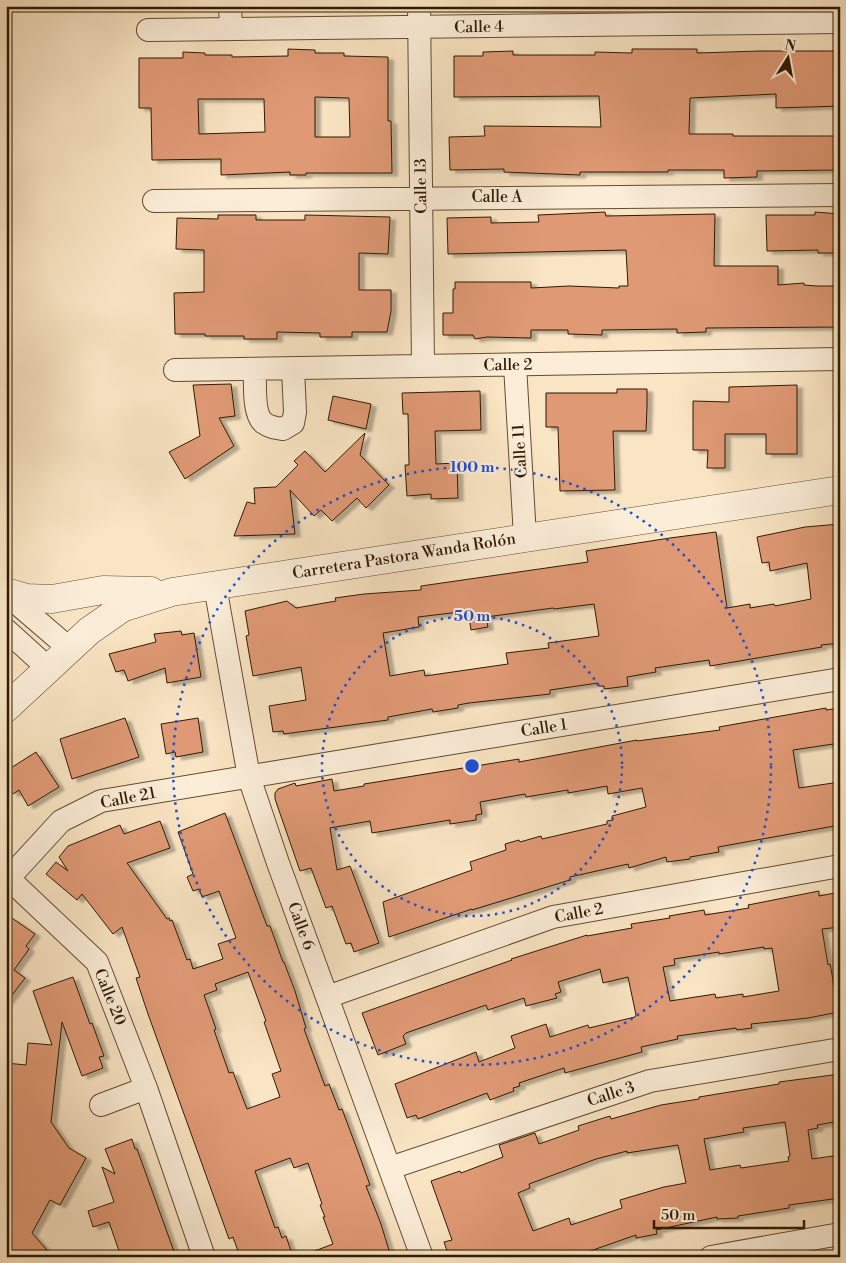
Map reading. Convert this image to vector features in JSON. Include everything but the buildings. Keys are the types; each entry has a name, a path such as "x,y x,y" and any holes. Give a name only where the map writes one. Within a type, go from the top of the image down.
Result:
{"street":[{"path":"230,6 231,29"},
{"name":"Calle 4","path":"148,30 231,29 419,17 840,22"},
{"name":"Calle 13","path":"419,17 423,366"},
{"name":"Calle A","path":"154,201 840,195"},
{"name":"Calle 2","path":"175,370 840,360"},
{"name":"Calle 11","path":"514,365 525,537"},
{"path":"255,370 256,410 262,422 272,428 283,429 293,422 295,412 294,369"},
{"name":"Carretera Pastora Wanda Rolón","path":"6,708 89,631 122,608 172,592 840,490"},
{"name":"Calle 6","path":"215,586 249,777 278,863 422,1257"},
{"path":"6,593 26,598 52,599 103,590 172,592"},
{"path":"6,593 70,649"},
{"path":"6,630 48,668"},
{"name":"Calle 1","path":"249,777 840,679"},
{"name":"Calle 21","path":"7,880 61,821 100,801 249,777"},
{"name":"Calle 2","path":"327,997 553,917 840,866"},
{"name":"Calle 20","path":"7,880 97,962 146,1088 204,1257"},
{"name":"Calle 3","path":"390,1168 650,1081 840,1049"},
{"path":"101,1105 146,1088"},
{"path":"711,1257 840,1234"}]}
